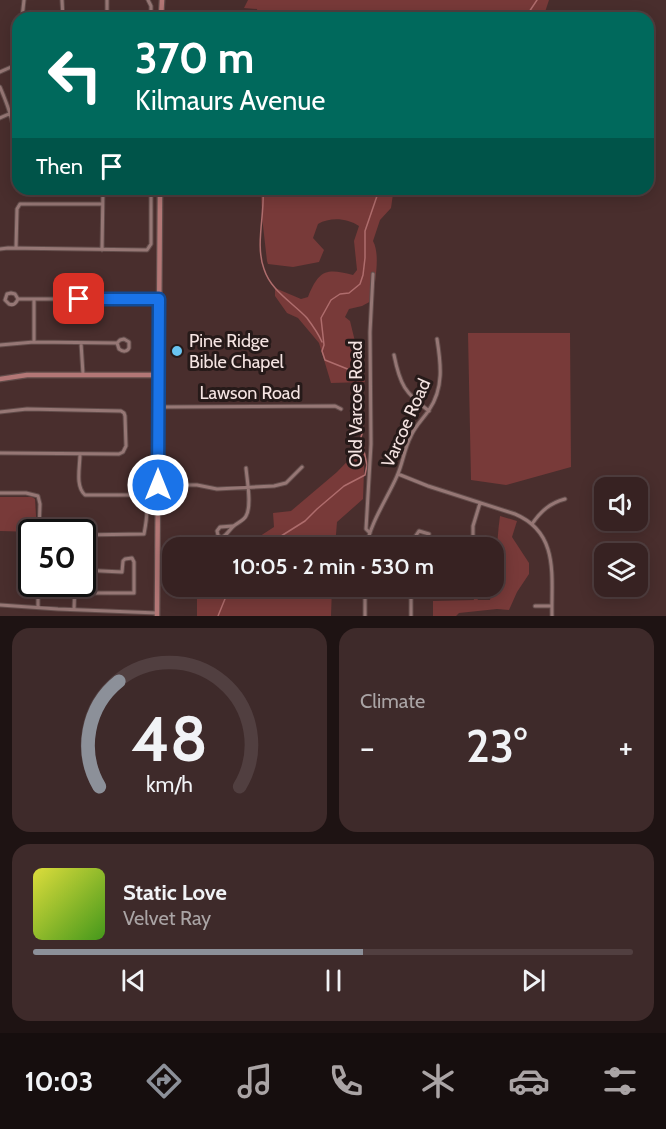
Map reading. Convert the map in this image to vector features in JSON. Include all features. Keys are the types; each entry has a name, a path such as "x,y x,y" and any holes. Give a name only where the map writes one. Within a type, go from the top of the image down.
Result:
{"main road":[{"path":"157,614 160,195"},
{"path":"0,379 27,375 159,375"}],"street":[{"path":"0,87 12,118"},
{"path":"0,118 11,113"},
{"path":"102,250 103,195"},
{"path":"0,249 144,250 151,244 151,195"},
{"path":"16,248 17,209 20,204 102,204"},
{"name":"Old Varcoe Road","path":"370,533 365,524 371,444 370,332 373,274"},
{"path":"11,293 18,299 13,305 5,300 7,294 11,293"},
{"path":"18,299 159,299"},
{"path":"34,299 34,342"},
{"path":"0,345 34,342 117,344 122,339 126,339 130,344 129,348 123,351 117,344"},
{"name":"Varcoe Road","path":"369,537 398,474 411,434 436,398 441,381 441,359 437,339"},
{"path":"81,343 82,375"},
{"path":"394,356 405,390 429,411"},
{"name":"Lawson Road","path":"159,407 335,406 340,409"},
{"path":"0,412 27,409 121,411 125,416 126,446 119,454 0,453"},
{"path":"80,454 79,484 80,491 85,495 142,495 145,499 144,534 96,535"},
{"path":"158,485 197,485 217,489 247,488 286,483 302,467"},
{"path":"233,526 220,527 217,531 218,535 221,538 225,536 247,514 249,504 246,468"},
{"path":"398,474 516,514 532,524 541,534 550,552 552,616"},
{"path":"0,493 26,493 38,496 39,519"},
{"path":"532,524 548,506 565,499"},
{"path":"473,537 473,526 480,503"},
{"path":"415,537 419,531 429,534"},
{"path":"96,571 122,572 125,559 132,558 134,562 134,593 96,592"},
{"path":"38,597 38,608"},
{"path":"74,597 74,609"},
{"path":"365,597 365,616"},
{"path":"411,597 411,616"},
{"path":"0,605 157,614"},
{"path":"535,606 551,606"}],"shaded area":[{"path":"248,0 549,0 545,12 257,12 257,9 244,8"},
{"path":"261,195 393,195 391,208 380,220 373,241 377,262 373,300 349,309 345,317 350,321 365,382 331,383 319,343 298,318 287,313 275,296 275,288 301,299 308,297 316,281 324,273 336,272 353,275 357,270 354,241 359,226 344,220 333,219 318,224 313,238 324,250 319,262 293,267 268,264"},
{"path":"468,333 570,333 571,467 506,485 471,480"},
{"path":"365,443 363,499 337,522 336,537 258,537 274,527 273,513 291,511 337,472"},
{"path":"0,497 32,497 35,499 36,519 18,519 18,531 0,531"},
{"path":"500,516 517,521 512,537 529,563 529,574 509,610 497,609 459,613 456,616 433,616 433,601 474,600 473,597 477,597 478,600 490,600 491,597 504,597 504,537 498,537"},
{"path":"197,597 332,597 331,616 197,616"}],"waterway":[{"path":"529,12 537,0"},
{"path":"263,195 260,250 267,277 282,296 307,318 322,342"},
{"path":"280,537 305,521 344,486 365,475 367,465 361,437 363,417 358,384 350,370 325,360 322,351 324,345 321,318 331,300 340,294 349,293 360,284 365,258 365,231 377,195"},
{"path":"218,616 226,597"}],"place":[{"name":"Pine Ridge Bible Chapel","path":"177,351"}],"route":[{"path":"79,299 159,299 158,485"}]}
